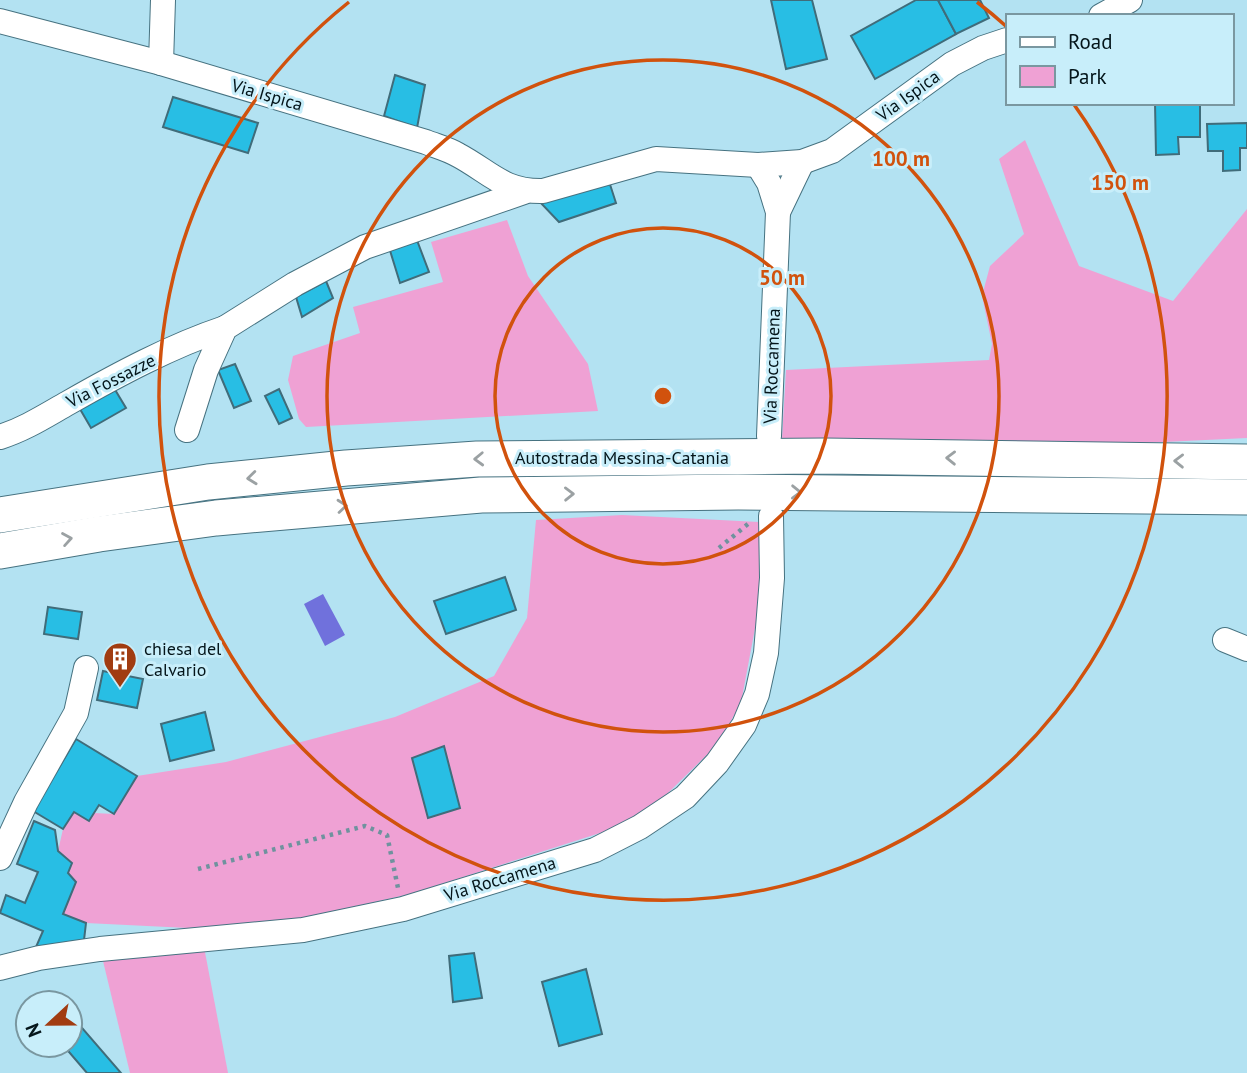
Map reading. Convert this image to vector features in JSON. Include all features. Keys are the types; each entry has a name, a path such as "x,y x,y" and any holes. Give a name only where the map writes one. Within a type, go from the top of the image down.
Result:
{"highway":[{"name":"Autostrada Messina-Catania","path":"0,515 208,482 346,468 477,459 825,456 1247,462"},
{"name":"Autostrada Messina-Catania","path":"0,551 216,518 481,495 738,492 1247,497"}],"street":[{"path":"161,63 163,0"},
{"path":"1105,14 1130,0"},
{"name":"Via Ispica","path":"0,21 161,63 426,142 458,155 502,184 524,192"},
{"name":"Via Ispica","path":"225,328 295,284 365,247 524,192 543,191 656,159 758,165 802,162 832,151 951,64 1006,40"},
{"path":"778,212 802,162"},
{"path":"758,165 769,183 778,212"},
{"name":"Via Roccamena","path":"769,436 778,212"},
{"path":"187,430 206,370 225,328"},
{"name":"Via Fossazze","path":"0,437 23,430 68,403 195,338 225,328"},
{"name":"Via Roccamena","path":"0,968 39,958 100,949 303,930 403,909 595,850 640,827 685,797 717,763 744,725 757,694 766,653 772,578 771,516"},
{"path":"0,858 26,802 76,713 86,668"}],"path":[{"path":"719,548 751,522 771,516"},
{"path":"198,869 365,826 387,835 403,909"}],"green space":[{"path":"1025,140 1079,266 1173,301 1247,209 1247,438 1060,447 876,444 782,439 786,370 989,360 992,344 982,296 990,266 1024,234 999,159"},
{"path":"507,220 528,276 588,364 598,411 306,427 299,419 288,380 293,356 360,333 353,307 443,282 431,242"},
{"path":"622,515 759,522 759,607 741,703 718,744 668,793 625,825 410,894 299,919 188,928 86,923 63,914 76,882 68,873 72,863 58,851 63,829 74,812 114,814 137,776 226,762 395,717 494,676 527,618 536,520"},
{"path":"204,947 228,1073 130,1073 103,961"}],"shaded area":[{"path":"323,594 345,635 325,646 304,604"}],"building":[{"path":"771,0 812,0 827,59 786,69"},
{"path":"916,0 938,0 956,34 875,79 851,36"},
{"path":"938,0 980,0 989,18 956,34"},
{"path":"395,75 425,85 417,128 384,116"},
{"path":"173,97 258,123 248,153 163,127"},
{"path":"1155,105 1200,105 1200,137 1178,137 1179,154 1156,155"},
{"path":"1247,123 1247,148 1240,148 1240,170 1223,171 1223,151 1208,151 1207,124"},
{"path":"606,172 616,203 559,222 537,199"},
{"path":"415,235 429,272 400,283 388,244"},
{"path":"326,281 333,298 302,317 296,297"},
{"path":"235,364 251,401 234,408 218,370"},
{"path":"114,388 126,408 91,428 80,409"},
{"path":"279,389 292,418 279,424 265,396"},
{"path":"505,577 516,610 446,634 434,601"},
{"path":"48,607 82,612 78,639 44,634"},
{"name":"chiesa del Calvario","path":"103,671 143,679 137,708 97,700"},
{"path":"205,712 214,750 170,761 161,724"},
{"path":"76,739 137,776 114,814 99,805 89,821 74,812 63,829 33,811"},
{"path":"444,746 460,808 428,818 412,758"},
{"path":"34,821 55,830 58,851 72,863 68,873 76,882 63,914 86,923 84,940 36,947 43,931 0,913 6,895 25,903 38,872 17,864"},
{"path":"474,953 482,998 453,1002 449,956"},
{"path":"586,969 602,1034 559,1046 542,982"},
{"path":"84,1030 121,1073 87,1073 75,1059 84,1059"}],"place":[{"name":"chiesa del Calvario","path":"120,689"}]}
